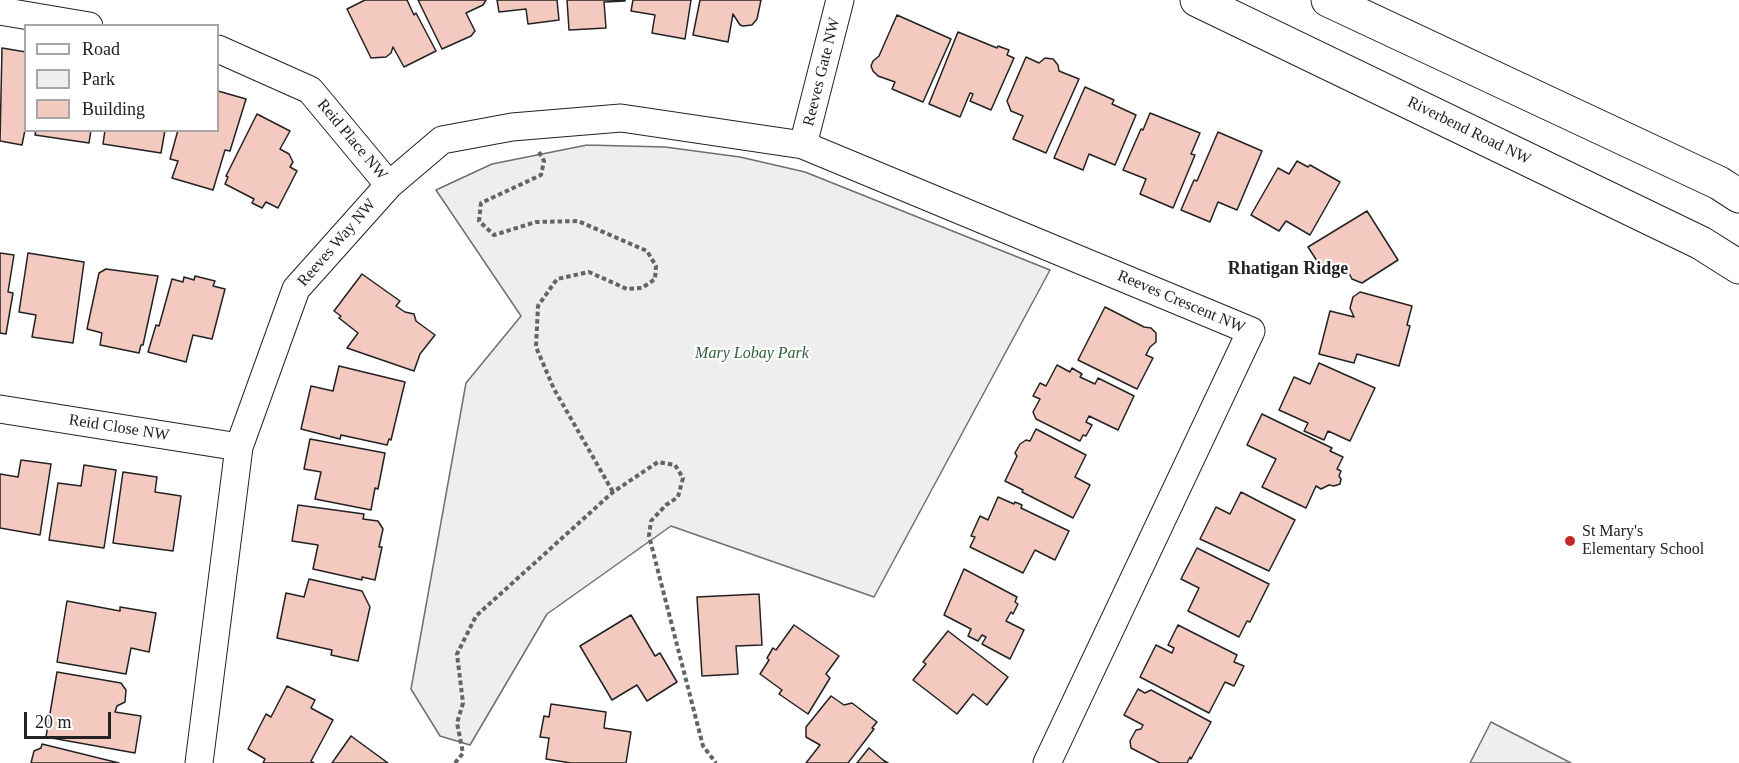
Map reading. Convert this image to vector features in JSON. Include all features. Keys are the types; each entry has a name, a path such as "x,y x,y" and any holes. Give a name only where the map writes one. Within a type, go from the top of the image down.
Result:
{"main road":[{"name":"Riverbend Road NW","path":"1197,0 1691,237 1739,267"},
{"path":"1328,0 1719,183 1739,196"}],"street":[{"name":"Reeves Gate NW","path":"803,145 840,0"},
{"path":"0,11 76,24"},
{"name":"Reid Place NW","path":"219,49 310,90 389,184"},
{"name":"Reeves Way NW","path":"199,763 239,447 296,289 389,184 442,140 512,127 621,118 803,145"},
{"name":"Reeves Crescent NW","path":"803,145 1251,331 1047,763"},
{"name":"Reid Close NW","path":"0,409 239,447"}],"path":[{"path":"538,149 544,161 541,175 481,203 478,221 494,235 536,222 578,221 647,251 656,266 655,279 642,288 627,289 589,272 557,279 538,306 536,347 554,389 613,492"},
{"path":"455,763 464,753 457,723 464,703 457,654 476,616 613,492 658,462 675,465 683,478 678,497 666,505 651,521 649,536 703,746 716,763"}],"green space":[{"name":"Mary Lobay Park","path":"587,145 665,147 740,157 805,172 1050,270 874,597 671,526 547,614 470,745 440,736 411,689 466,383 521,316 436,190 492,164"},
{"path":"1491,722 1571,763 1470,763"}],"building":[{"path":"365,0 407,0 436,51 404,67 393,47 391,53 386,57 371,58 347,9"},
{"path":"418,0 486,0 483,5 466,13 475,31 471,36 442,49"},
{"path":"497,0 557,0 559,20 528,24 526,9 499,12"},
{"path":"567,0 625,1 604,2 606,28 569,30"},
{"path":"633,0 691,0 685,39 652,33 655,15 631,11"},
{"path":"700,0 761,0 757,19 752,25 740,25 733,14 728,42 693,35"},
{"path":"897,15 951,39 923,102 892,89 895,82 878,76 871,66 879,56"},
{"path":"958,32 997,48 998,46 1009,50 1007,55 1014,58 991,110 970,101 973,94 970,93 960,117 929,104"},
{"path":"2,48 24,52 25,132 22,145 0,141"},
{"path":"1026,57 1039,63 1045,58 1053,59 1059,71 1079,79 1046,153 1013,139 1023,116 1011,111 1007,101"},
{"path":"1085,87 1114,100 1112,104 1136,115 1115,165 1089,154 1083,170 1054,158"},
{"path":"219,91 246,99 230,151 225,150 213,190 172,178 178,161 170,159 177,132 219,132"},
{"path":"1150,113 1200,133 1191,154 1195,155 1173,208 1140,194 1146,179 1123,170"},
{"path":"257,114 290,131 280,149 289,154 293,162 290,167 297,171 278,208 266,202 262,208 252,203 254,199 225,184 228,177 226,176"},
{"path":"36,132 91,132 89,143 35,135"},
{"path":"105,132 165,132 161,153 103,144"},
{"path":"1218,132 1262,151 1237,210 1218,202 1210,222 1181,210 1194,180 1197,181"},
{"path":"1297,161 1308,167 1310,165 1340,182 1310,235 1286,221 1279,231 1251,215 1278,168 1289,174"},
{"path":"1367,211 1398,260 1362,283 1352,279 1344,264 1326,275 1308,247"},
{"path":"0,253 14,255 8,292 13,293 6,334 0,333"},
{"path":"28,253 84,262 73,343 32,337 36,315 19,312"},
{"path":"106,269 158,276 143,345 139,353 100,345 102,333 87,329 99,273"},
{"path":"362,274 400,301 396,306 405,312 414,314 416,321 435,335 420,354 414,371 347,348 358,333 334,311"},
{"path":"195,276 215,281 213,286 225,289 212,339 193,335 186,362 148,352 156,325 159,326 172,279 183,282 184,277 194,280"},
{"path":"1360,292 1412,306 1407,325 1410,326 1399,366 1357,354 1354,363 1319,354 1330,311 1354,317 1350,308 1353,297"},
{"path":"1105,307 1144,327 1151,328 1156,333 1156,342 1146,355 1153,358 1137,389 1078,360"},
{"path":"1319,363 1375,388 1350,441 1328,431 1324,440 1304,431 1308,423 1279,410 1294,377 1310,384"},
{"path":"1057,365 1070,372 1072,368 1082,374 1080,377 1095,384 1098,378 1134,396 1118,430 1089,416 1086,422 1092,425 1080,441 1036,419 1033,412 1040,399 1033,396 1040,383 1046,386"},
{"path":"339,366 405,382 391,440 389,439 387,445 341,435 340,439 301,429 311,386 333,391"},
{"path":"1262,414 1332,448 1330,451 1343,457 1337,469 1341,471 1340,484 1329,485 1321,489 1316,486 1306,508 1262,487 1276,459 1247,445"},
{"path":"1036,429 1086,455 1075,477 1090,485 1073,518 1005,481 1020,444 1026,440 1030,441"},
{"path":"310,439 385,453 371,510 315,499 321,472 304,469"},
{"path":"21,460 51,464 40,535 0,528 0,474 18,477"},
{"path":"84,465 116,470 104,548 49,540 58,483 81,486"},
{"path":"123,472 157,477 155,492 181,496 173,551 113,543"},
{"path":"1241,492 1295,520 1269,571 1200,539 1216,507 1230,514"},
{"path":"998,497 1022,505 1021,508 1069,531 1055,560 1035,550 1023,573 970,547 975,537 971,536 980,516 988,520"},
{"path":"298,505 364,514 363,519 378,521 383,529 379,547 382,547 375,580 362,577 362,580 313,569 318,545 292,541"},
{"path":"1197,548 1269,584 1250,622 1247,621 1239,637 1188,611 1199,588 1181,579"},
{"path":"964,569 1017,597 1015,602 1018,604 1006,621 1024,630 1010,659 982,644 986,637 982,635 978,641 968,636 971,629 944,615"},
{"path":"309,579 362,591 370,607 358,661 331,655 332,650 277,638 286,593 304,597"},
{"path":"759,594 762,645 736,646 738,674 702,676 697,597"},
{"path":"67,601 120,611 120,607 156,613 149,652 131,648 126,674 57,662"},
{"path":"631,615 655,656 660,653 677,682 647,701 637,685 612,700 580,646"},
{"path":"794,625 839,656 826,674 830,678 808,714 779,694 782,690 760,674 773,648 776,650"},
{"path":"1178,625 1237,655 1234,662 1244,666 1234,686 1225,682 1209,713 1140,677 1156,645 1172,653 1174,648 1168,645"},
{"path":"948,631 1008,677 987,705 973,694 957,714 913,680 926,664 923,662"},
{"path":"57,672 121,683 126,690 125,702 117,706 115,712 141,716 135,753 46,737"},
{"path":"287,686 315,700 311,708 333,720 311,761 314,763 263,763 265,759 248,749 266,714 271,717"},
{"path":"1138,689 1145,693 1151,690 1211,722 1187,763 1160,763 1131,748 1130,741 1136,730 1141,729 1143,725 1124,715"},
{"path":"831,696 844,705 852,703 877,722 848,763 806,763 820,745 806,737 806,727"},
{"path":"551,704 606,712 604,728 631,732 626,763 571,763 546,759 549,738 540,737 544,716 549,717"},
{"path":"351,736 388,763 332,763"},
{"path":"42,744 119,763 31,763 34,751 41,748"},
{"path":"869,748 883,760 888,763 857,763"}],"place":[{"name":"St Mary's Elementary School","path":"1570,541"}],"district":[{"name":"Rhatigan Ridge","path":"1288,269"}]}
